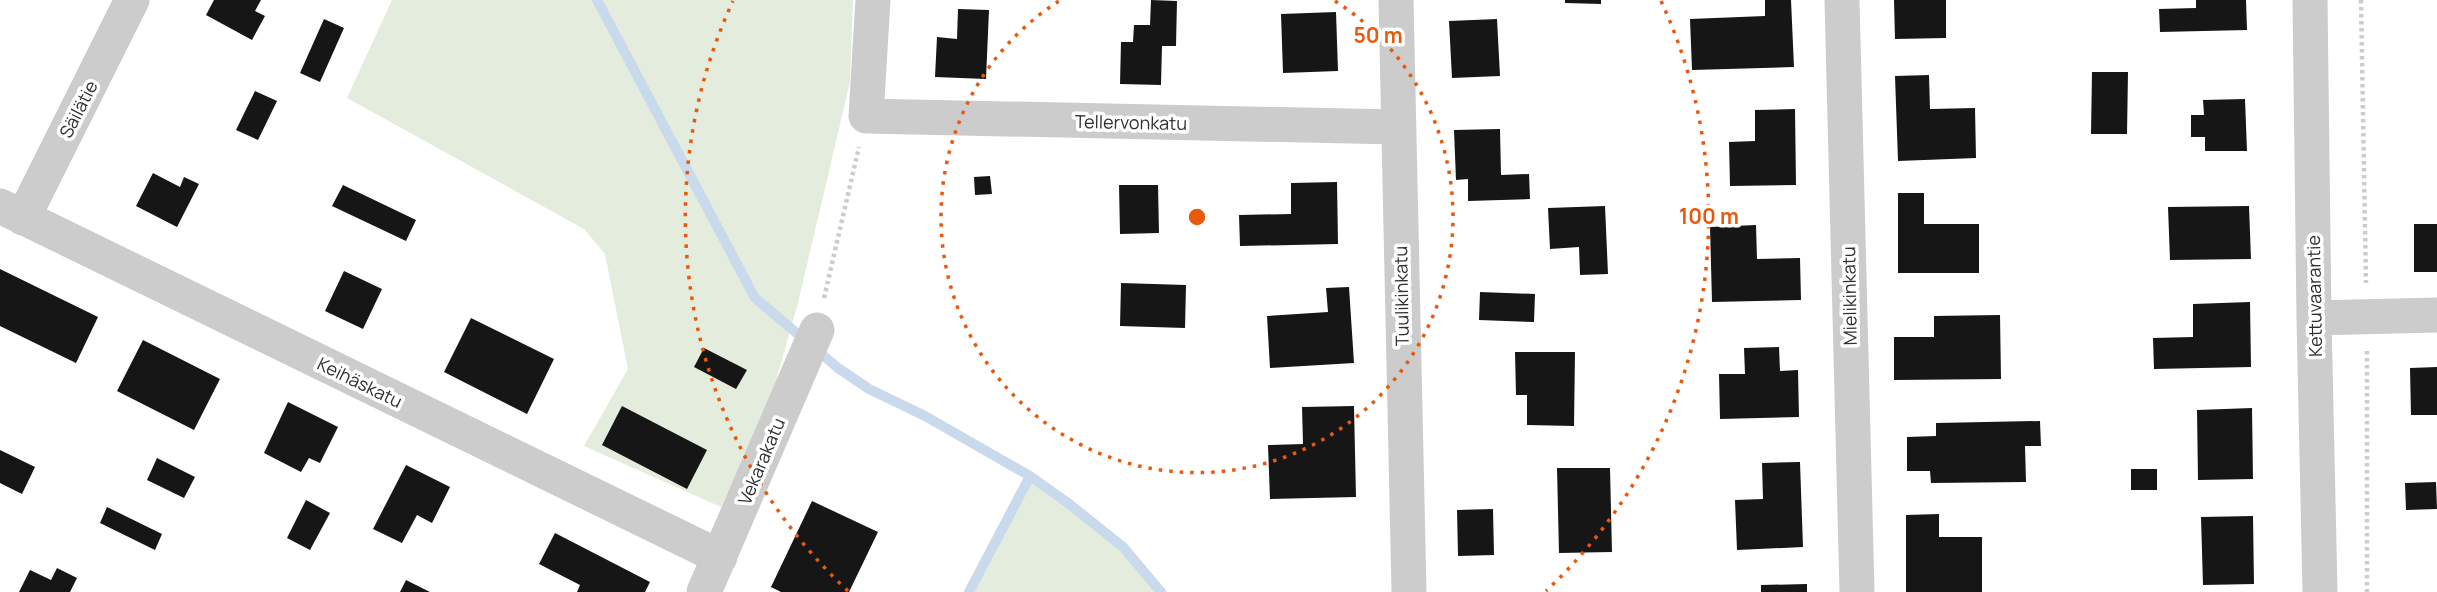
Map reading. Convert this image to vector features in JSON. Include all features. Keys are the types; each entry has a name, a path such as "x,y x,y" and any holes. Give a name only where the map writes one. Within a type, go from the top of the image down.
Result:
{"street":[{"name":"Säilätie","path":"11,212 132,0"},
{"path":"866,116 873,0"},
{"name":"Tuulikinkatu","path":"1395,0 1409,592"},
{"name":"Mielikinkatu","path":"1842,0 1857,592"},
{"name":"Kettuvaarantie","path":"2310,0 2320,592"},
{"name":"Tellervonkatu","path":"866,116 1397,127"},
{"name":"Keihäskatu","path":"11,212 720,557"},
{"path":"2314,318 2437,315"},
{"name":"Vekarakatu","path":"704,592 817,330"}],"path":[{"path":"817,330 866,116"}],"green space":[{"path":"392,0 853,0 850,82 798,303 768,409 721,507 584,446 628,369 605,254 584,229 347,98"},
{"path":"1030,476 1123,547 1161,592 969,592"}],"building":[{"path":"214,0 261,0 255,11 265,16 252,40 206,15"},
{"path":"1151,0 1177,1 1176,46 1162,46 1161,85 1120,84 1121,42 1133,42 1134,25 1150,25"},
{"path":"1565,0 1601,0 1601,4 1565,3"},
{"path":"1765,0 1791,0 1794,67 1692,70 1690,19 1765,16"},
{"path":"1894,0 1946,0 1946,38 1895,39"},
{"path":"2196,0 2246,0 2247,30 2160,32 2159,9 2196,8"},
{"path":"958,9 989,10 986,79 935,77 937,37 957,39"},
{"path":"1336,12 1338,71 1283,73 1281,14"},
{"path":"324,19 344,28 320,82 300,73"},
{"path":"1497,19 1500,76 1452,78 1449,21"},
{"path":"2092,72 2128,72 2127,134 2091,134"},
{"path":"1929,75 1930,109 1975,108 1976,158 1898,161 1895,76"},
{"path":"255,91 277,101 258,140 236,130"},
{"path":"2245,99 2247,151 2205,151 2205,137 2191,137 2191,115 2204,115 2203,100"},
{"path":"1795,109 1796,185 1730,186 1729,142 1755,141 1755,110"},
{"path":"1500,129 1501,175 1529,174 1530,199 1468,201 1468,179 1456,180 1454,130"},
{"path":"153,173 180,187 184,177 199,184 177,227 136,206"},
{"path":"990,176 992,194 975,195 974,177"},
{"path":"1337,182 1338,244 1240,246 1239,215 1291,214 1291,183"},
{"path":"343,185 416,220 406,241 332,206"},
{"path":"1119,185 1158,185 1159,233 1120,234"},
{"path":"1898,193 1924,193 1924,224 1979,224 1979,273 1898,273"},
{"path":"1605,206 1608,274 1580,275 1579,247 1550,249 1548,208"},
{"path":"2249,206 2251,259 2170,260 2168,207"},
{"path":"2414,224 2437,224 2437,272 2414,272"},
{"path":"1756,225 1757,259 1800,258 1801,300 1712,302 1710,227"},
{"path":"0,269 98,317 76,363 0,326"},
{"path":"344,271 382,289 363,329 325,311"},
{"path":"1121,283 1186,285 1185,328 1120,326"},
{"path":"1349,287 1354,363 1270,368 1267,316 1328,312 1326,288"},
{"path":"1480,292 1535,294 1534,322 1479,320"},
{"path":"2250,302 2251,367 2154,369 2153,338 2193,337 2193,304"},
{"path":"2000,315 2001,379 1894,380 1894,337 1934,337 1934,316"},
{"path":"471,318 554,359 527,414 444,372"},
{"path":"143,340 220,379 194,430 117,391"},
{"path":"1779,347 1780,371 1798,370 1799,417 1720,419 1719,374 1745,374 1744,348"},
{"path":"704,348 747,370 736,389 694,367"},
{"path":"1515,352 1575,352 1574,426 1527,425 1527,395 1516,395"},
{"path":"2437,367 2437,415 2411,415 2410,368"},
{"path":"288,402 338,427 320,463 309,458 301,472 264,453"},
{"path":"622,406 707,450 687,489 602,445"},
{"path":"1354,406 1356,497 1270,499 1268,445 1303,444 1302,407"},
{"path":"2252,408 2253,479 2198,480 2197,410"},
{"path":"2040,421 2041,446 2025,446 2026,482 1931,483 1930,471 1907,471 1907,437 1936,436 1936,423"},
{"path":"0,450 35,467 22,494 0,483"},
{"path":"157,458 195,477 184,498 147,480"},
{"path":"1800,462 1803,547 1737,550 1735,500 1763,499 1762,463"},
{"path":"406,465 450,487 432,523 417,515 402,543 373,529"},
{"path":"1557,468 1610,468 1612,552 1559,553"},
{"path":"2131,469 2157,469 2157,490 2131,490"},
{"path":"2436,482 2437,509 2406,510 2405,483"},
{"path":"306,500 330,513 310,550 287,538"},
{"path":"812,501 878,532 849,592 781,592 771,587"},
{"path":"107,507 162,534 155,550 100,523"},
{"path":"1493,509 1494,555 1458,556 1457,510"},
{"path":"1939,514 1939,537 1982,537 1982,592 1906,592 1906,515"},
{"path":"2253,516 2254,584 2203,585 2201,517"},
{"path":"555,533 650,582 645,592 577,592 580,585 539,564"},
{"path":"57,568 77,578 70,592 19,592 30,570 51,580"},
{"path":"406,580 430,592 400,592"},
{"path":"1807,584 1807,592 1761,592 1761,585"}],"waterway":[{"path":"597,0 755,298 838,368 869,389 925,416 1030,476 1068,503 1123,547 1161,592"},
{"path":"969,592 1030,476"}]}
